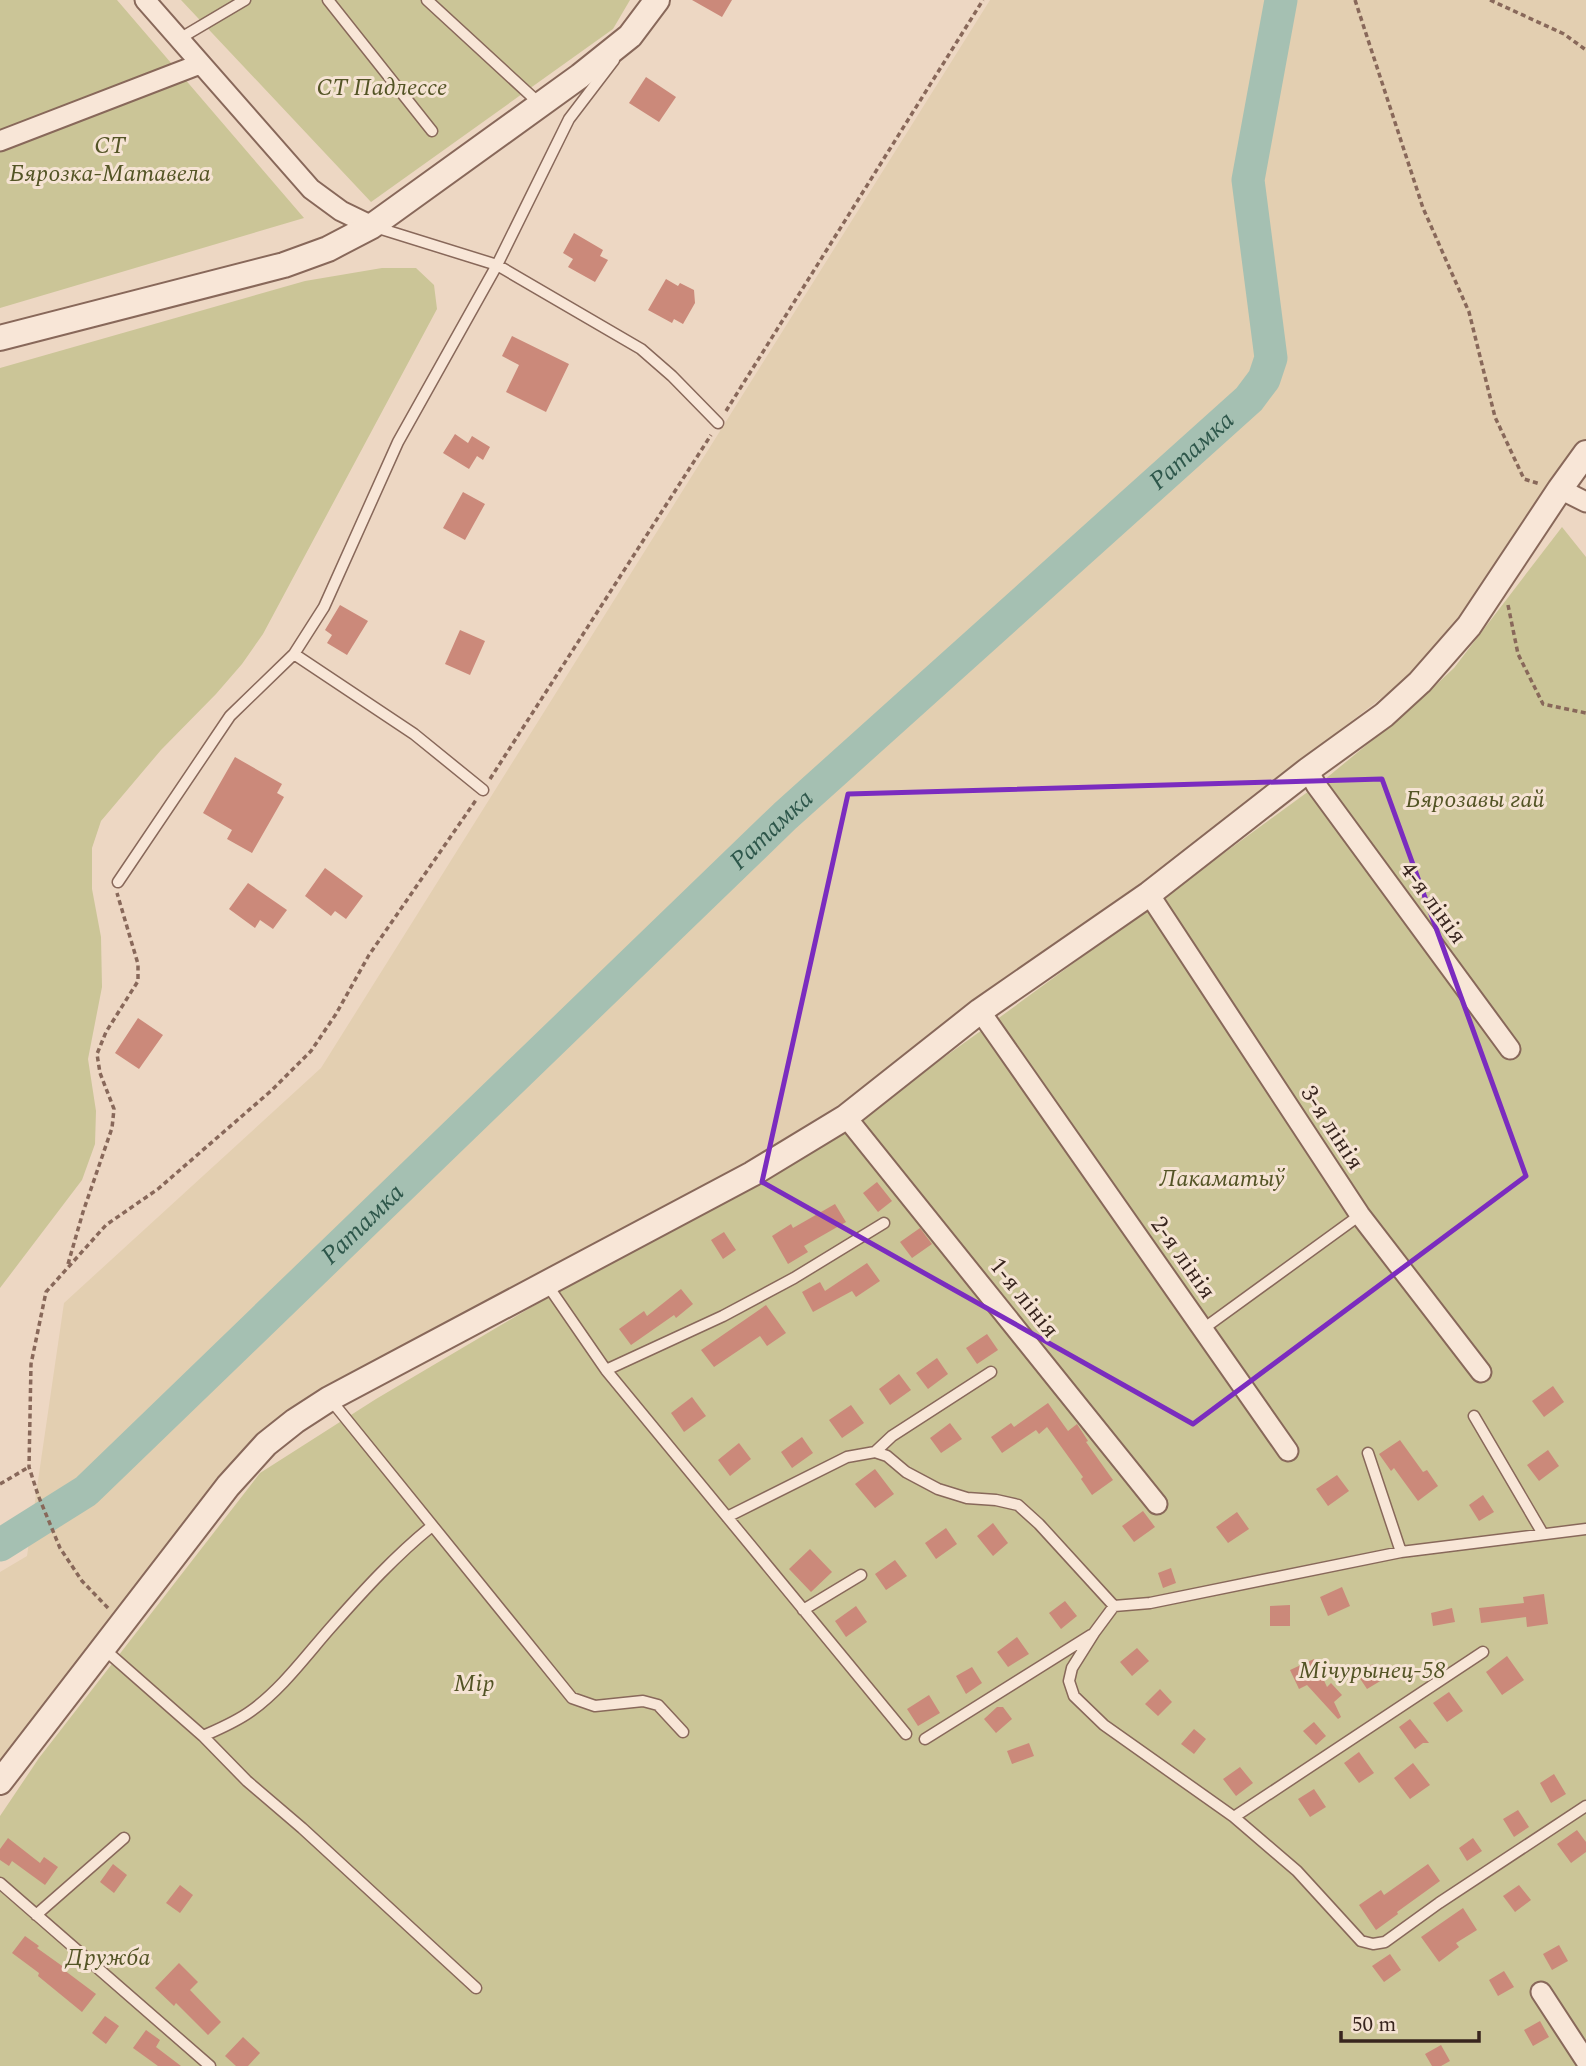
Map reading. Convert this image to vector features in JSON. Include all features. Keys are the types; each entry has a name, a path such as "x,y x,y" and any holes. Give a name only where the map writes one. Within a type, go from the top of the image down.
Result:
{"street":[{"path":"145,0 312,189 341,211 372,226"},
{"path":"0,338 284,265 328,249 372,226 630,36 657,0"},
{"path":"0,141 200,64"},
{"path":"0,1782 228,1486 259,1452 295,1421 329,1399 850,1120 985,1017 1152,898 1312,777 1420,682 1469,626 1586,453"},
{"path":"1560,489 1586,502"},
{"name":"4-я лінія","path":"1312,777 1510,1049"},
{"name":"3-я лінія","path":"1152,898 1360,1215 1481,1372"},
{"name":"2-я лінія","path":"985,1017 1288,1451"},
{"name":"1-я лінія","path":"850,1120 1157,1504"},
{"path":"1541,1992 1586,2061"}],"lane":[{"path":"179,40 245,0"},
{"path":"328,0 432,131"},
{"path":"427,0 540,104"},
{"path":"118,882 230,716 293,654 324,607 398,442 497,265 569,119 630,36"},
{"path":"372,226 497,265 641,349 718,423"},
{"path":"293,654 414,734 483,790"},
{"path":"1203,1329 1360,1215"},
{"path":"606,1370 723,1316 783,1284 884,1223"},
{"path":"546,1282 606,1370 906,1734"},
{"path":"875,1452 892,1436 991,1372"},
{"path":"329,1399 572,1698 595,1706 643,1701 658,1705 683,1732"},
{"path":"1474,1416 1543,1534"},
{"path":"727,1517 847,1457 875,1452 887,1456 906,1472 938,1489 967,1498 1018,1505 1039,1524 1114,1606"},
{"path":"1368,1452 1401,1552"},
{"path":"203,1736 229,1725 268,1697 400,1552 432,1526"},
{"path":"1586,1529 1401,1552 1150,1603 1114,1606 1072,1668 1069,1681 1074,1696 1104,1725 1234,1817 1297,1871 1361,1941 1373,1944 1385,1941 1586,1806"},
{"path":"803,1610 861,1575"},
{"path":"925,1739 1094,1633"},
{"path":"102,1647 203,1736 247,1781 476,1988"},
{"path":"1234,1817 1483,1652"},
{"path":"36,1915 124,1838"},
{"path":"0,1883 210,2066"}],"path":[{"path":"123,1620 104,1605 82,1581 60,1548 29,1466 31,1364 46,1292 106,1225 158,1189 272,1090 311,1051 336,1014 369,954 483,790 718,423 983,0"},
{"path":"1355,0 1423,208 1469,312 1495,417 1524,479 1560,489"},
{"path":"1490,0 1564,34 1586,50"},
{"path":"1503,575 1518,654 1543,704 1586,713"},
{"path":"68,1266 83,1212 112,1128 114,1109 100,1073 97,1054 106,1032 138,981 138,964 117,895 118,882"},
{"path":"0,1484 29,1466"}],"highlighted area":[{"path":"1382,779 1526,1176 1193,1424 762,1182 848,794"}],"shaded area":[{"path":"990,0 1586,0 1586,440 1467,615 1415,672 1143,882 972,1004 900,1067 720,1178 266,1430 0,1767 0,1572 27,1556 64,1303 321,1068"}],"green space":[{"name":"СТ Бярозка-Матавела","path":"0,0 117,0 304,218 0,308"},
{"name":"СТ Падлессе","path":"181,0 630,0 613,29 371,202"},
{"path":"382,268 416,268 434,285 437,309 263,634 242,664 161,750 101,821 92,848 92,889 101,937 102,987 88,1059 96,1111 95,1144 82,1180 0,1288 0,368 305,281"},
{"path":"1562,527 1586,557 1586,2066 0,2066 0,1816 39,1758 260,1473 376,1399 567,1286 847,1127 996,1020 1324,780 1409,710 1454,668"}],"building":[{"path":"692,0 732,0 722,17"},
{"path":"646,77 676,97 659,122 629,103"},
{"path":"574,233 603,250 600,256 608,260 595,282 568,267 573,259 563,253"},
{"path":"666,279 678,286 680,283 694,290 695,303 683,324 674,319 672,323 648,310"},
{"path":"512,336 569,364 546,412 506,392 519,365 502,356"},
{"path":"455,434 468,443 472,436 490,447 483,460 477,456 469,469 443,453"},
{"path":"463,492 485,504 465,540 443,528"},
{"path":"340,605 368,621 347,655 327,643 332,635 325,630"},
{"path":"460,630 485,641 470,675 445,664"},
{"path":"235,757 282,784 277,793 284,797 252,853 227,839 232,830 203,813"},
{"path":"325,868 363,896 346,919 335,911 331,916 305,896"},
{"path":"248,883 287,910 273,929 260,920 255,928 229,909"},
{"path":"138,1018 163,1035 139,1069 115,1053"},
{"path":"877,1182 892,1201 878,1212 863,1193"},
{"path":"835,1204 846,1222 804,1246 808,1252 788,1264 772,1236 791,1224 793,1228"},
{"path":"920,1228 932,1244 912,1258 900,1242"},
{"path":"724,1232 736,1250 723,1259 711,1240"},
{"path":"867,1263 880,1281 856,1297 852,1291 813,1312 802,1292 820,1282 825,1291"},
{"path":"681,1289 693,1304 676,1318 674,1315 631,1345 619,1329 644,1311 647,1316"},
{"path":"766,1305 786,1333 767,1346 760,1336 714,1367 701,1350"},
{"path":"987,1334 998,1350 977,1364 966,1348"},
{"path":"937,1358 948,1374 928,1389 916,1373"},
{"path":"899,1374 911,1390 890,1405 879,1389"},
{"path":"1553,1386 1564,1402 1544,1417 1532,1401"},
{"path":"692,1397 706,1416 684,1432 671,1413"},
{"path":"1048,1403 1068,1431 1077,1424 1088,1441 1086,1442 1113,1480 1092,1495 1081,1479 1083,1477 1047,1427 1039,1434 1036,1430 1002,1453 991,1437 1011,1423 1014,1427"},
{"path":"851,1405 864,1423 842,1438 829,1420"},
{"path":"950,1423 962,1439 941,1453 930,1438"},
{"path":"802,1437 813,1453 792,1468 781,1452"},
{"path":"1400,1440 1423,1472 1427,1470 1438,1486 1418,1501 1394,1468 1391,1471 1379,1454"},
{"path":"739,1443 751,1459 730,1476 718,1460"},
{"path":"1548,1450 1559,1466 1539,1481 1527,1465"},
{"path":"875,1469 894,1494 875,1508 855,1484"},
{"path":"1337,1475 1349,1491 1328,1506 1316,1489"},
{"path":"1483,1495 1494,1512 1479,1521 1469,1505"},
{"path":"1143,1511 1155,1527 1134,1542 1122,1526"},
{"path":"1237,1512 1249,1529 1228,1543 1216,1527"},
{"path":"993,1523 1008,1543 993,1556 977,1536"},
{"path":"946,1528 957,1544 936,1559 925,1543"},
{"path":"810,1549 832,1572 811,1592 789,1569"},
{"path":"895,1560 907,1576 886,1590 875,1574"},
{"path":"1171,1568 1176,1583 1163,1588 1158,1573"},
{"path":"1342,1587 1350,1606 1328,1616 1320,1597"},
{"path":"1544,1594 1548,1624 1527,1627 1526,1617 1481,1623 1479,1608 1524,1603 1523,1597"},
{"path":"1065,1601 1077,1616 1061,1629 1049,1613"},
{"path":"1290,1605 1290,1626 1270,1626 1270,1606"},
{"path":"856,1606 867,1622 846,1637 835,1621"},
{"path":"1452,1608 1455,1622 1433,1626 1431,1613"},
{"path":"1017,1637 1029,1654 1008,1667 997,1652"},
{"path":"1137,1648 1149,1661 1132,1676 1120,1662"},
{"path":"1507,1656 1524,1680 1502,1695 1486,1672"},
{"path":"1314,1659 1327,1687 1331,1683 1342,1695 1334,1702 1341,1717 1338,1719 1307,1685 1299,1689 1290,1670"},
{"path":"1373,1664 1382,1680 1367,1689 1357,1674"},
{"path":"972,1667 982,1683 966,1694 956,1676"},
{"path":"1160,1689 1172,1702 1158,1716 1145,1704"},
{"path":"1449,1692 1463,1711 1447,1722 1433,1703"},
{"path":"929,1695 940,1713 918,1726 907,1709"},
{"path":"997,1707 1003,1707 1012,1719 996,1733 984,1719"},
{"path":"1410,1719 1429,1743 1423,1743 1415,1749 1399,1727"},
{"path":"1314,1722 1326,1736 1316,1745 1303,1731"},
{"path":"1194,1729 1206,1739 1194,1754 1181,1744"},
{"path":"1029,1743 1034,1756 1012,1764 1007,1751"},
{"path":"1359,1752 1374,1773 1359,1783 1344,1763"},
{"path":"1413,1763 1430,1785 1410,1799 1394,1778"},
{"path":"1240,1767 1253,1783 1236,1796 1223,1779"},
{"path":"1554,1774 1566,1794 1551,1803 1540,1783"},
{"path":"1314,1789 1326,1807 1310,1817 1298,1799"},
{"path":"1518,1810 1529,1827 1514,1837 1503,1819"},
{"path":"1577,1830 1586,1842 1586,1852 1571,1863 1557,1844"},
{"path":"8,1838 40,1863 44,1857 58,1867 45,1885 12,1861 9,1866 0,1860 0,1849"},
{"path":"1473,1838 1482,1851 1467,1861 1459,1848"},
{"path":"113,1864 127,1875 114,1893 100,1882"},
{"path":"1428,1864 1440,1881 1376,1930 1359,1905 1381,1890 1384,1895"},
{"path":"180,1885 193,1895 180,1913 166,1903"},
{"path":"1519,1885 1531,1900 1515,1912 1503,1896"},
{"path":"1463,1908 1477,1930 1456,1943 1459,1947 1439,1962 1421,1937"},
{"path":"25,1936 96,1994 82,2012 38,1976 39,1973 12,1953"},
{"path":"1559,1945 1568,1961 1552,1970 1543,1954"},
{"path":"1390,1954 1401,1970 1384,1982 1372,1966"},
{"path":"179,1963 198,1982 190,1990 221,2022 208,2035 176,2003 174,2006 155,1988"},
{"path":"1504,1971 1514,1987 1498,1996 1489,1980"},
{"path":"105,2016 119,2026 106,2044 92,2033"},
{"path":"1540,2021 1549,2037 1533,2046 1524,2030"},
{"path":"146,2030 160,2040 156,2047 181,2066 158,2066 133,2048"},
{"path":"243,2037 260,2053 248,2066 236,2066 225,2056"},
{"path":"1441,2045 1450,2061 1441,2066 1432,2066 1425,2054"}],"waterway":[{"name":"Ратамка","path":"0,1545 86,1491 785,816 1249,399 1264,379 1271,358 1248,180 1281,0"}],"park label":[{"name":"Бярозавы гай","path":"1475,800"},
{"name":"Лакаматыў","path":"1222,1179"},
{"name":"Мічурынец-58","path":"1372,1671"},
{"name":"Мір","path":"474,1684"},
{"name":"Дружба","path":"108,1958"}]}
